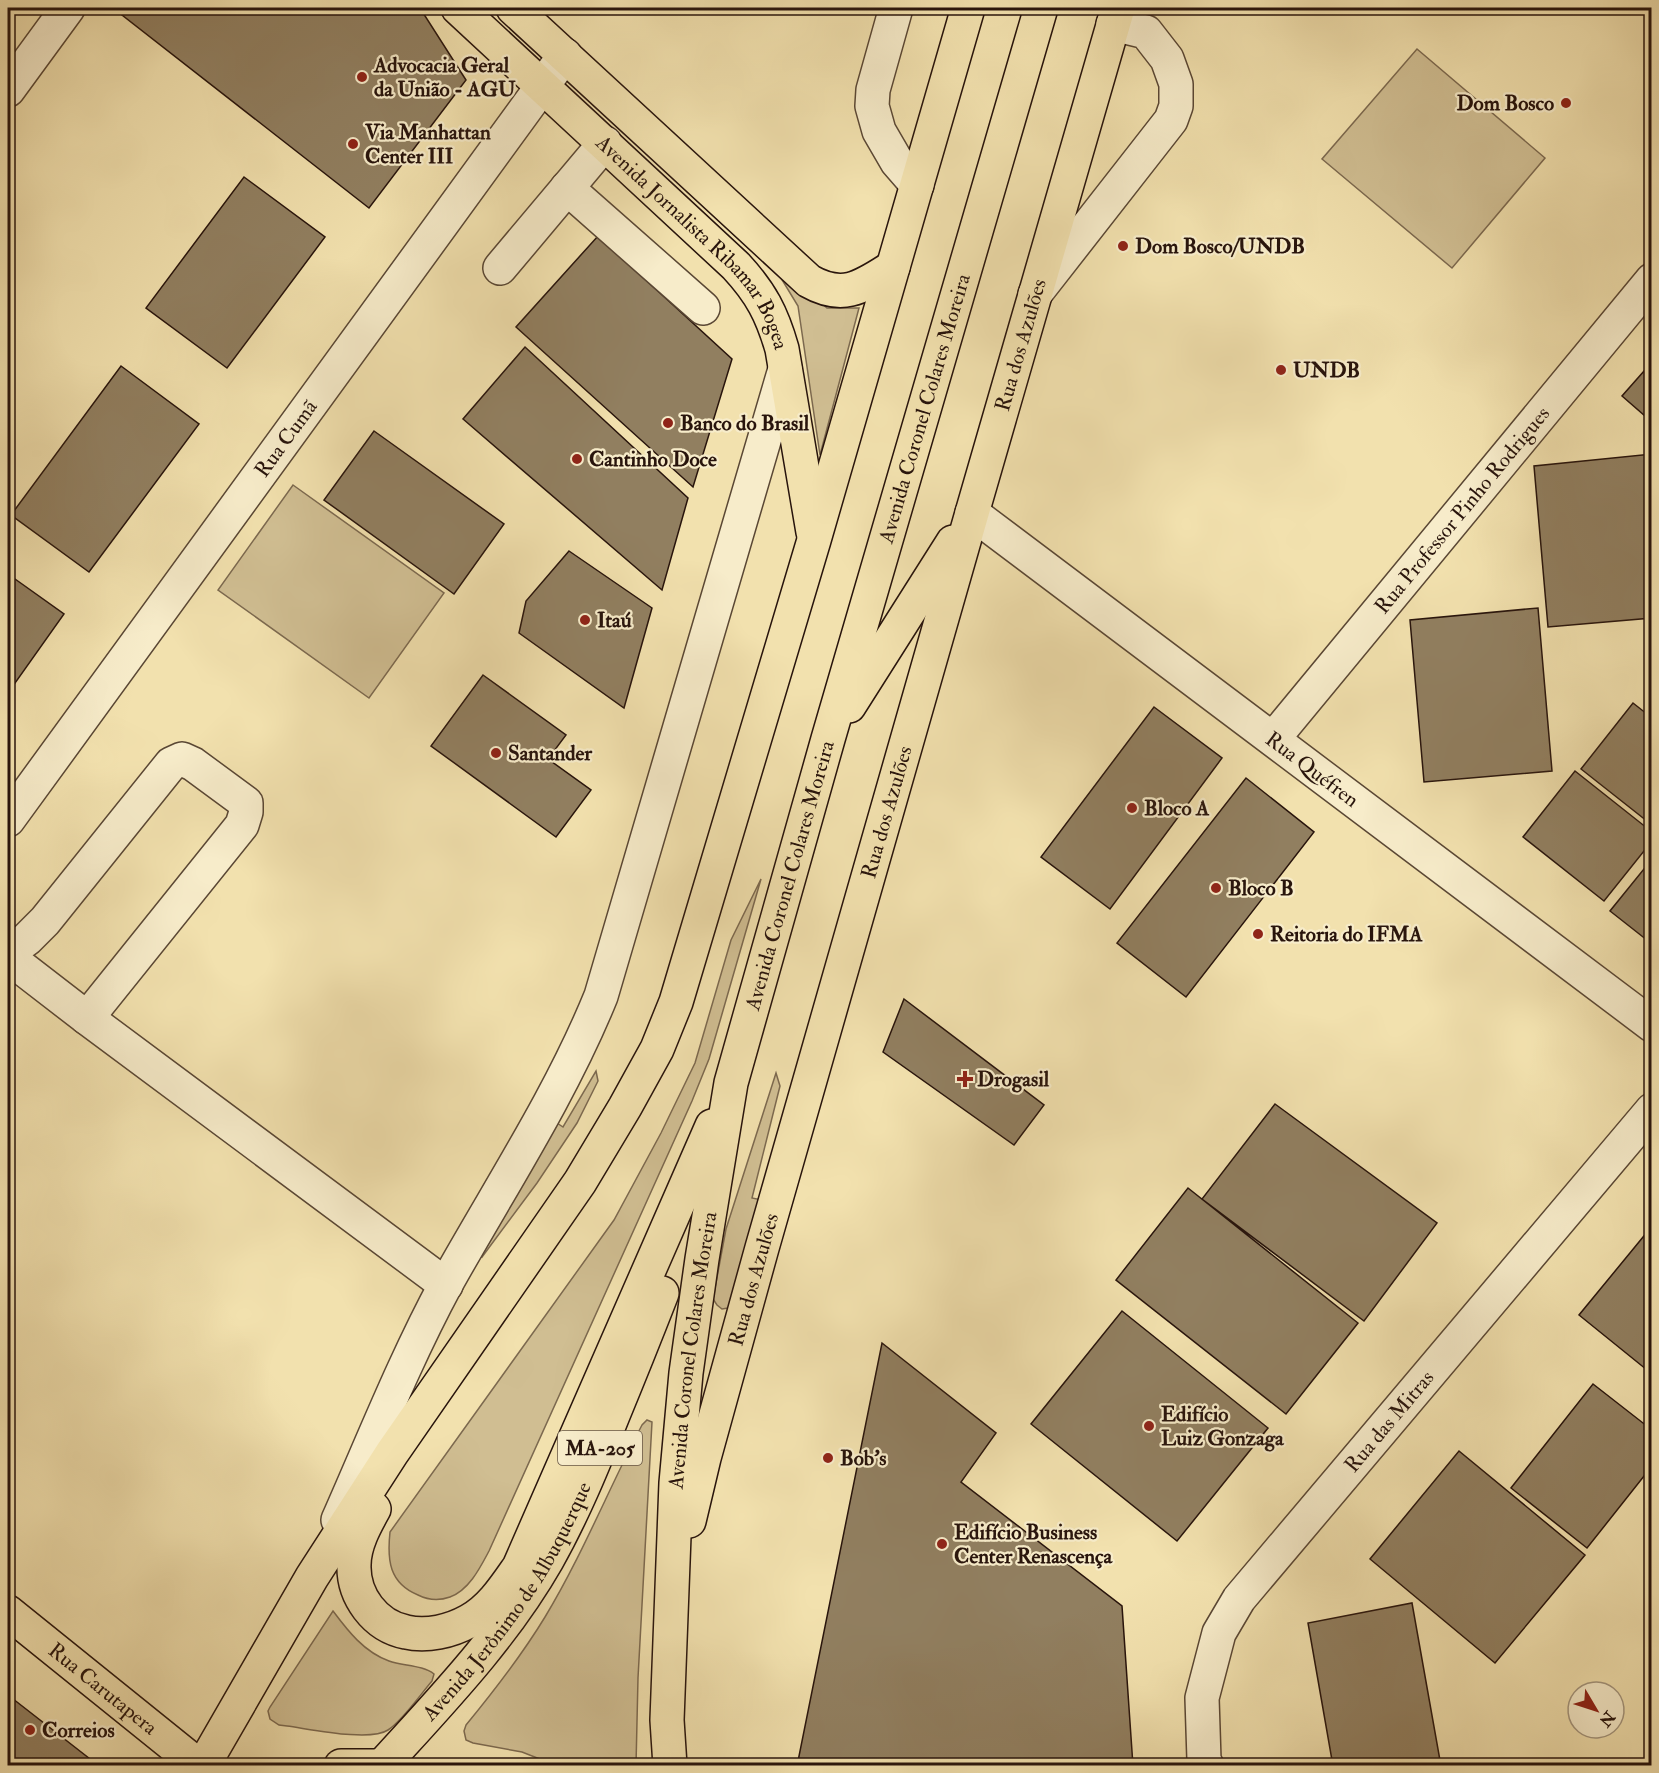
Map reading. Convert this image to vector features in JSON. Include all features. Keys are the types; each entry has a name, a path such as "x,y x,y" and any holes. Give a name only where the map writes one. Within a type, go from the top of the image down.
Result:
{"main road":[{"name":"Avenida Jornalista Ribamar Bogea","path":"458,8 736,266 753,286 770,313 776,331 785,369 814,540"},
{"name":"Avenida Jornalista Ribamar Bogea","path":"513,8 809,281 823,288 840,292 847,291 860,287 893,267"},
{"path":"731,1083 519,1567 502,1591 483,1610 470,1620 451,1629 428,1633 406,1632 387,1625 372,1614 362,1599 355,1581 354,1564 358,1544 366,1524 626,1107 657,1049 676,1002 814,540 968,8"},
{"name":"Avenida Coronel Colares Moreira","path":"670,1766 667,1720 676,1484 686,1373 731,1083 828,739 1041,8"},
{"name":"Rua dos Azulões","path":"670,1620 688,1526 721,1395 1116,16"},
{"path":"828,739 972,513"},
{"name":"Avenida Jerônimo de Albuquerque","path":"382,1765 457,1683 498,1633 546,1562 565,1526 587,1479 672,1268 731,1083"},
{"path":"201,1766 312,1577 392,1453 580,1182"},
{"name":"Rua Carutapera","path":"8,1612 201,1766"},
{"path":"341,1766 390,1766"}],"street":[{"path":"8,90 68,8"},
{"path":"896,8 873,90 872,106 879,131 897,162 916,185"},
{"path":"1035,294 1171,120 1176,106 1176,84 1150,20 1116,16"},
{"name":"Rua Cumã","path":"8,820 565,55"},
{"path":"500,268 605,143"},
{"path":"567,188 703,308"},
{"name":"Rua Professor Pinho Rodrigues","path":"1273,739 1652,280"},
{"path":"312,1577 414,1348 446,1285 573,1060 601,996 785,369"},
{"name":"Rua Quéfren","path":"972,513 1652,1025"},
{"path":"87,1018 242,825 246,803 193,764 182,759 171,764 45,921 8,955 87,1018 446,1285"},
{"name":"Rua das Mitras","path":"1207,1766 1204,1760 1202,1698 1219,1633 1239,1599 1652,1110"}],"shaded area":[{"path":"1417,49 1545,158 1452,268 1322,159"},
{"path":"758,248 827,308 859,308 820,455 798,306 781,278"},
{"path":"293,485 444,593 369,698 218,590"},
{"path":"761,879 709,1059 692,1101 489,1551 473,1578 457,1594 438,1599 418,1595 401,1584 392,1570 389,1552 390,1532 614,1220 661,1133 695,1063 731,940"},
{"path":"596,1071 598,1081 577,1123 537,1183 482,1257 477,1252 551,1119 563,1127"},
{"path":"776,1073 780,1086 752,1198 766,1201 734,1307 722,1309 713,1299 726,1229"},
{"path":"647,1420 652,1422 638,1678 636,1765 555,1765 522,1752 466,1740 464,1731 466,1725 517,1659 558,1594 642,1425"},
{"path":"333,1611 364,1646 380,1657 434,1674 432,1681 411,1707 388,1730 368,1735 339,1734 279,1725 270,1719 268,1711 270,1707"}],"building":[{"name":"Via Manhattan Center III","path":"113,8 420,8 466,80 369,208"},
{"path":"244,177 325,237 227,368 146,308"},
{"name":"Banco do Brasil","path":"598,236 732,359 693,487 516,327"},
{"name":"Cantinho Doce","path":"525,347 688,498 662,590 463,419"},
{"path":"1652,362 1652,422 1622,396"},
{"path":"121,366 199,424 89,572 11,515"},
{"path":"374,431 504,524 454,594 324,500"},
{"path":"1652,454 1652,618 1548,627 1534,466"},
{"name":"Itaú","path":"569,551 652,608 624,708 519,633 526,601"},
{"path":"8,574 64,614 8,693"},
{"path":"1538,608 1552,771 1424,782 1410,620"},
{"name":"Santander","path":"483,675 566,735 548,759 591,790 556,837 431,746"},
{"path":"1633,703 1652,718 1652,825 1581,769"},
{"name":"Bloco A","path":"1154,707 1222,758 1110,909 1041,857"},
{"path":"1575,771 1652,832 1652,841 1604,901 1523,837"},
{"name":"Bloco B","path":"1246,778 1314,832 1186,997 1117,943"},
{"path":"1652,859 1652,944 1610,911"},
{"name":"Drogasil","path":"904,999 1044,1105 1014,1145 883,1052"},
{"path":"1275,1104 1437,1223 1364,1321 1202,1199"},
{"path":"1188,1188 1358,1323 1286,1414 1116,1280"},
{"path":"1648,1231 1652,1233 1652,1374 1579,1315"},
{"name":"Edifício Luiz Gonzaga","path":"1122,1311 1268,1428 1177,1541 1031,1424"},
{"name":"Edifício Business Center Renascença","path":"882,1343 996,1433 961,1482 1122,1606 1133,1766 797,1766"},
{"path":"1593,1384 1652,1430 1652,1466 1587,1548 1511,1488"},
{"path":"1459,1451 1585,1555 1495,1663 1370,1559"},
{"path":"1412,1603 1441,1766 1333,1766 1308,1623"},
{"name":"Correios","path":"8,1695 99,1766 8,1766"}],"place":[{"name":"Advocacia Geral da União - AGU","path":"362,77"},
{"name":"Dom Bosco","path":"1566,103"},
{"name":"Via Manhattan Center III","path":"353,144"},
{"name":"Dom Bosco/UNDB","path":"1123,246"},
{"name":"UNDB","path":"1281,370"},
{"name":"Banco do Brasil","path":"668,423"},
{"name":"Cantinho Doce","path":"577,459"},
{"name":"Itaú","path":"585,620"},
{"name":"Santander","path":"496,753"},
{"name":"Bloco A","path":"1132,808"},
{"name":"Bloco B","path":"1216,888"},
{"name":"Reitoria do IFMA","path":"1258,934"},
{"name":"Drogasil","path":"965,1079"},
{"name":"Edifício Luiz Gonzaga","path":"1149,1426"},
{"name":"Bob's","path":"828,1458"},
{"name":"Edifício Business Center Renascença","path":"942,1544"},
{"name":"Correios","path":"30,1730"}]}
